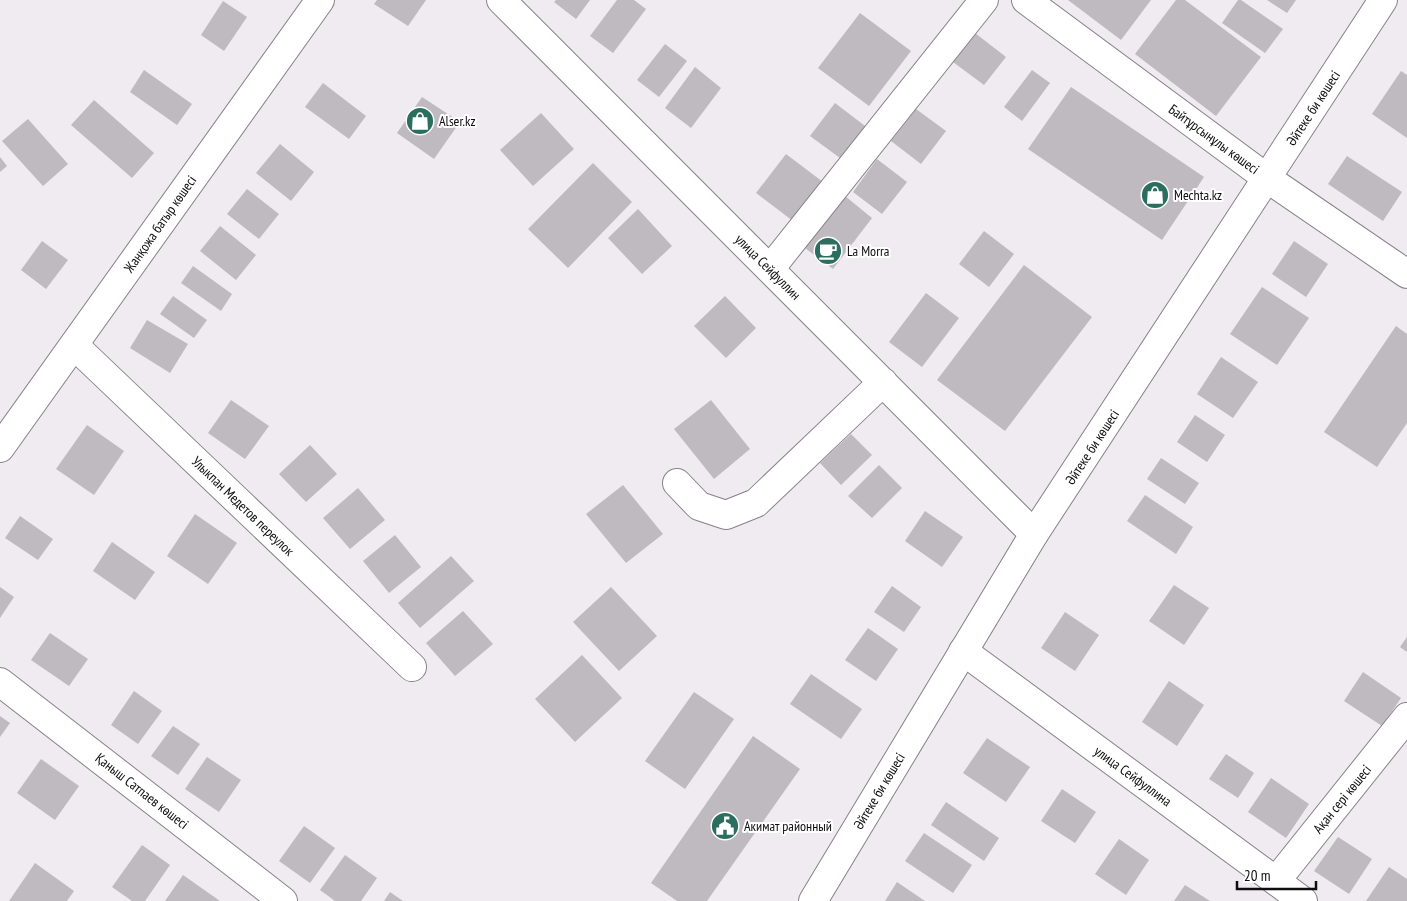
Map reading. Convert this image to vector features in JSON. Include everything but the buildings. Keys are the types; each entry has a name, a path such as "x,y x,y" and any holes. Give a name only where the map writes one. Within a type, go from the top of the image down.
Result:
{"street":[{"name":"Жанқожа батыр көшесі","path":"0,448 320,0"},
{"name":"улица Сейфуллин","path":"501,0 1034,534"},
{"path":"770,269 984,0"},
{"name":"Байтұрсынұлы көшесі","path":"1026,0 1268,179 1407,274"},
{"name":"Әйтеке би көшесі","path":"813,901 1034,534 1268,179 1383,0"},
{"name":"Улыкпан Медетов переулок","path":"74,345 412,667"},
{"path":"677,483 699,506 726,514 756,503 883,382"},
{"name":"улица Сейфуллина","path":"963,651 1304,901"},
{"name":"Қаныш Сатпаев көшесі","path":"0,682 283,901"},
{"name":"Ақан сері көшесі","path":"1276,881 1407,717"}],"place":[{"name":"Alser.kz","path":"420,121"},
{"name":"Mechta.kz","path":"1155,195"},
{"name":"La Morra","path":"828,251"},
{"name":"Акимат районный","path":"725,826"}]}
